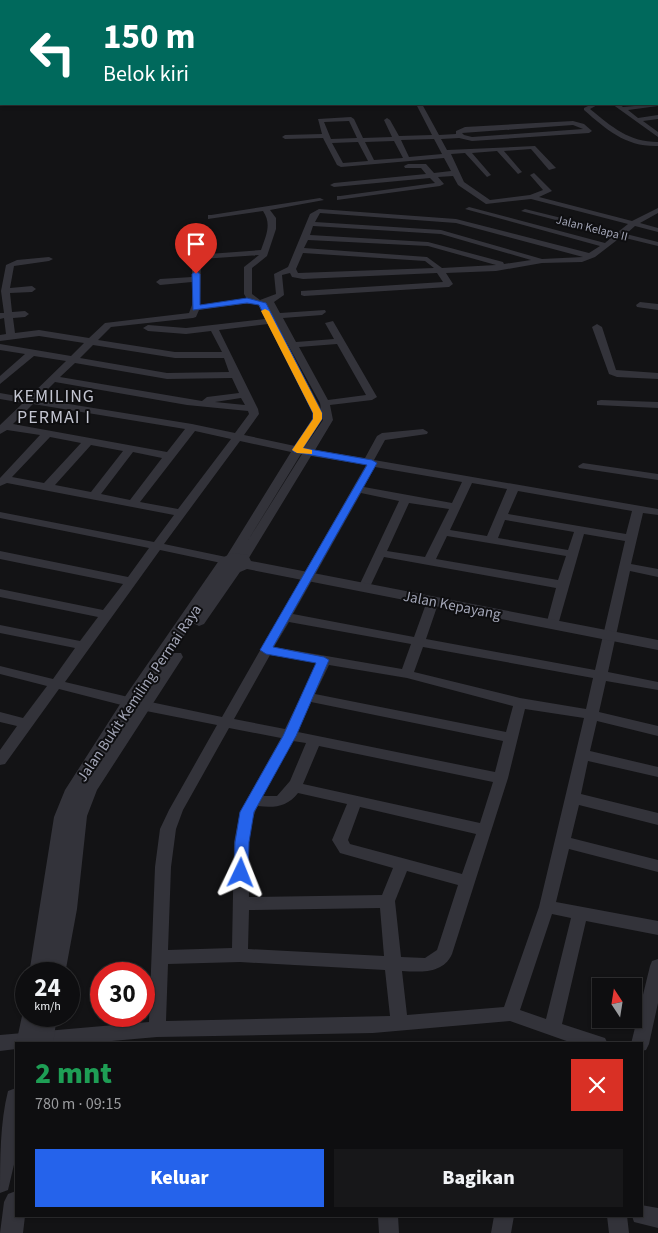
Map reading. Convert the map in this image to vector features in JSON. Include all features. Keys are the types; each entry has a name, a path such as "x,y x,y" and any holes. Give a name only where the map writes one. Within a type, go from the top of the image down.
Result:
{"street":[{"path":"420,105 462,185 492,203 531,197 548,191 534,175"},
{"path":"594,105 586,109 628,142 640,145 658,144"},
{"path":"617,105 657,133"},
{"path":"623,109 651,105"},
{"path":"637,120 658,117"},
{"path":"372,163 350,119 320,120 341,165 372,163 467,151 533,147 552,168"},
{"path":"387,120 407,159"},
{"path":"286,136 360,140 460,136 472,139 589,131 579,124 573,123 461,129 458,132 460,136"},
{"path":"499,149 518,172"},
{"path":"467,151 487,175"},
{"path":"340,198 439,186 440,183 423,166 418,165 344,173 367,194"},
{"path":"334,185 457,173"},
{"path":"531,197 658,230"},
{"path":"211,217 320,200"},
{"path":"427,259 479,228 546,202"},
{"path":"0,515 234,562 303,451 328,420 325,403 294,345 262,302 248,294 248,267 250,263 262,258 272,229 272,218 265,208"},
{"path":"469,209 605,245"},
{"path":"590,256 443,219 323,211 314,214 292,269 295,275 299,276 510,266 542,261 577,261 590,256 632,223 658,210"},
{"name":"Jalan Kelapa II","path":"525,211 658,244"},
{"path":"311,224 441,232 542,261"},
{"path":"305,237 428,244 510,266"},
{"path":"299,250 427,259 440,269 449,284 304,293"},
{"path":"3,429 72,359 108,326 193,315 196,308 196,261 200,256 264,252"},
{"path":"360,273 365,254"},
{"path":"396,271 399,256"},
{"path":"11,335 3,316 10,265 13,263 49,260"},
{"path":"196,308 262,302 280,295 278,274 292,269"},
{"path":"160,282 196,279"},
{"path":"5,291 32,289"},
{"path":"640,305 658,307"},
{"path":"148,328 182,331 196,335 322,312"},
{"path":"3,316 25,314"},
{"path":"182,317 182,331"},
{"path":"276,319 318,413 303,451"},
{"path":"325,403 372,397 330,323"},
{"path":"597,327 612,372 617,374 658,376"},
{"path":"0,338 34,332 93,340 175,355 228,355"},
{"path":"0,760 58,684 156,546 254,414 216,332"},
{"path":"294,345 341,340"},
{"path":"0,347 167,376 235,375"},
{"path":"0,381 5,371 33,352"},
{"path":"52,379 188,402 253,409"},
{"path":"188,402 244,395"},
{"path":"0,396 239,436 303,451 658,512"},
{"path":"601,403 658,406"},
{"path":"132,504 192,428"},
{"path":"3,429 47,434 170,456"},
{"path":"157,1029 163,867 168,829 176,810 357,489 381,438 386,435 424,432"},
{"path":"2,481 47,434"},
{"path":"47,487 88,442"},
{"path":"93,496 130,449"},
{"path":"583,466 658,477"},
{"path":"429,561 469,479"},
{"path":"2,481 47,487 180,513"},
{"path":"491,540 514,487"},
{"path":"357,489 454,508"},
{"path":"364,588 406,499"},
{"path":"510,1014 547,907 584,755 638,508"},
{"path":"502,516 631,538"},
{"path":"552,625 580,530"},
{"path":"442,532 572,554"},
{"path":"381,553 563,585"},
{"path":"0,555 132,582"},
{"name":"Jalan Kepayang","path":"234,562 658,645"},
{"name":"Jalan Bukit Kemiling Permai Raya","path":"41,962 63,817 74,790 234,562"},
{"path":"624,566 658,573"},
{"path":"0,593 107,615"},
{"path":"408,674 433,602"},
{"path":"285,616 658,686"},
{"path":"0,629 84,646"},
{"path":"266,650 408,674 520,702 592,715 658,731"},
{"path":"240,955 242,842 247,812 289,736 324,660"},
{"path":"0,670 136,704 314,742 500,778"},
{"path":"307,697 512,738"},
{"path":"159,957 240,955 393,963 426,964 436,961 444,954 485,830 512,738 520,702"},
{"name":"Jalan Bukit Kemiling Permai Raya","path":"57,962 78,816 89,789 136,704"},
{"path":"0,717 28,724"},
{"path":"253,800 269,802 282,800 292,792 314,742"},
{"path":"584,755 658,772"},
{"path":"294,787 485,830"},
{"path":"574,798 658,818"},
{"path":"356,800 340,840 344,849 467,881"},
{"path":"563,842 658,866"},
{"path":"399,1022 387,901 403,863"},
{"path":"240,904 387,901"},
{"path":"547,907 658,928"},
{"path":"553,1027 580,912"},
{"path":"641,1042 655,992 658,966"},
{"path":"35,1042 157,1029 399,1022 510,1014 594,1042"},
{"path":"33,1027 35,1042"},
{"path":"35,1042 42,1027"},
{"path":"0,1043 15,1043"},
{"path":"0,1182 15,1103"},
{"path":"11,1233 15,1208"},
{"path":"643,1215 658,1218"},
{"path":"388,1217 389,1233"},
{"path":"501,1233 504,1217"},
{"path":"617,1217 619,1233"}],"slow traffic":[{"path":"265,311 318,413 317,419 297,450 309,452"}],"district":[{"name":"KEMILING PERMAI I","path":"54,406"}],"route":[{"path":"196,274 196,308 247,301 262,303 318,413 317,419 297,450 372,463 266,650 324,660 289,736 247,812 242,842 241,873"}]}
